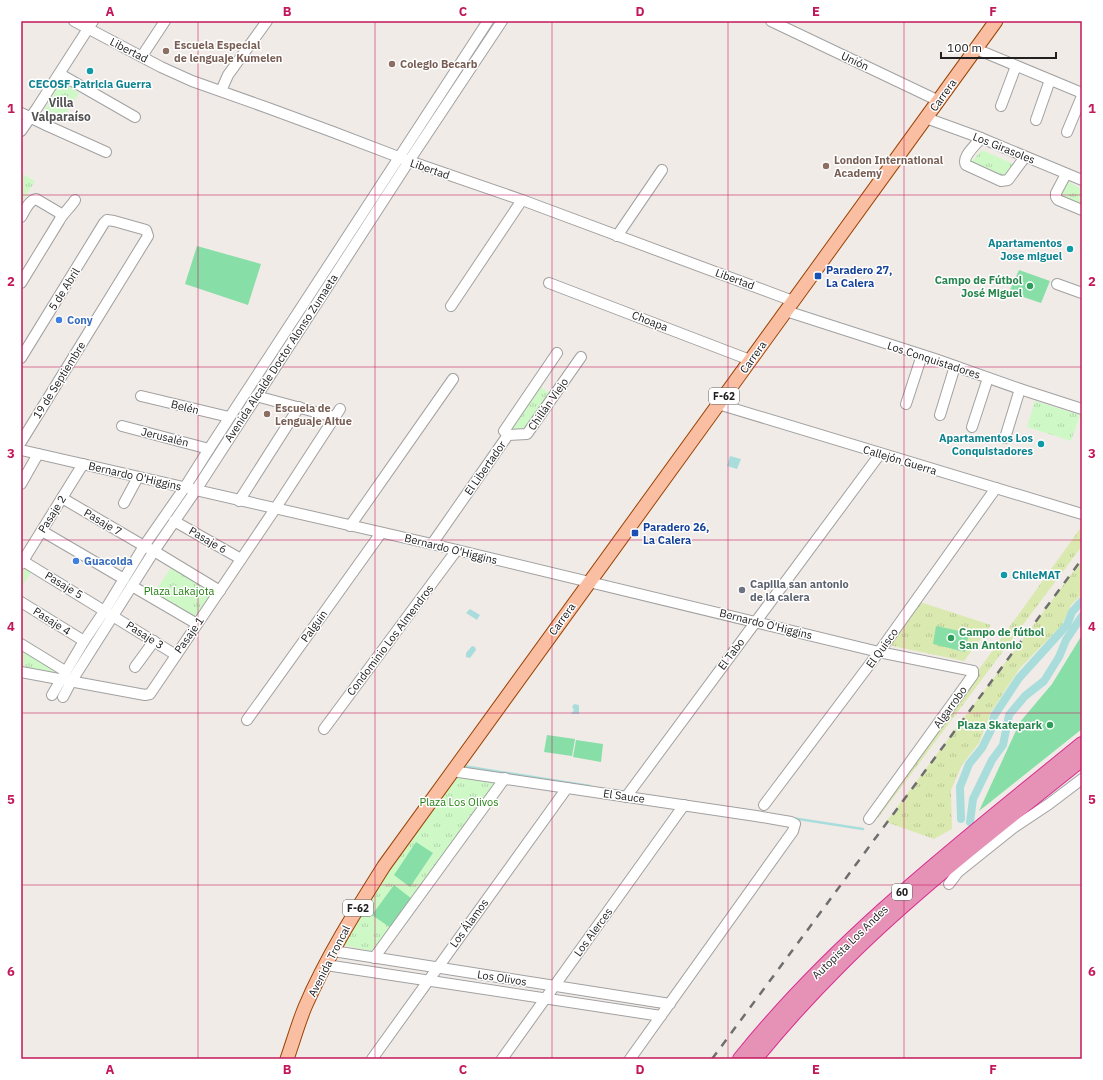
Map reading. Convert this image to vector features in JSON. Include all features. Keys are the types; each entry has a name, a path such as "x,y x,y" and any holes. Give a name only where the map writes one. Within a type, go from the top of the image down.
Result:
{"highway":[{"name":"Autopista Los Andes","path":"740,1059 818,971 871,920 1082,744"},
{"name":"Autopista Los Andes","path":"755,1059 800,1007 862,944 953,864 1082,759"}],"main road":[{"name":"Carrera","path":"452,771 996,21"},
{"name":"Avenida Troncal","path":"287,1059 305,1008 350,920 384,866 452,771"}],"street":[{"name":"Libertad","path":"74,21 90,25 142,56 192,81 333,132 404,160 522,200 790,306"},
{"path":"142,56 165,21"},
{"path":"221,91 228,76 267,21"},
{"name":"Avenida Alcalde Doctor Alonso Zumaeta","path":"63,697 154,551 196,490 256,396 404,160 488,21"},
{"name":"Avenida Alcalde Doctor Alonso Zumaeta","path":"52,695 144,546 185,487 229,417 404,160 502,21"},
{"name":"Unión","path":"771,21 939,101"},
{"path":"21,131 60,74 90,25"},
{"path":"976,49 1082,93"},
{"path":"1001,106 1016,66"},
{"path":"60,74 135,117"},
{"path":"1036,120 1050,80"},
{"path":"1067,132 1082,96"},
{"path":"21,113 106,152"},
{"name":"Los Girasoles","path":"926,118 981,138 1082,180"},
{"path":"981,138 965,158 965,163 966,165 1001,181 1008,180 1025,157"},
{"path":"616,236 662,170"},
{"path":"1066,174 1056,192 1056,197 1058,200 1082,210"},
{"path":"21,217 30,202 36,199 61,215"},
{"path":"21,283 59,221 61,215 75,200"},
{"path":"451,306 522,200"},
{"name":"5 de Abril","path":"21,358 107,220"},
{"name":"19 de Septiembre","path":"21,442 148,236 148,232 144,228 107,220"},
{"name":"Choapa","path":"549,283 750,360"},
{"path":"1057,284 1082,293"},
{"name":"Los Conquistadores","path":"790,306 922,355 1082,409"},
{"name":"El Libertador","path":"432,544 508,435 504,431 557,353"},
{"path":"906,404 922,355"},
{"name":"Chillán Viejo","path":"508,435 527,434 581,357"},
{"path":"940,414 955,366"},
{"path":"972,427 988,378"},
{"path":"350,526 453,379"},
{"path":"1005,438 1020,389"},
{"name":"Belén","path":"141,396 229,417"},
{"path":"239,501 299,407 256,396"},
{"name":"Callejón Guerra","path":"718,404 1082,514"},
{"name":"Pasaje 1","path":"71,682 148,695 150,694 275,509 337,413 299,407"},
{"name":"Jerusalén","path":"122,426 209,449"},
{"name":"Bernardo O'Higgins","path":"21,450 432,544 589,583 756,621 879,652"},
{"path":"21,484 38,454"},
{"name":"El Tabo","path":"626,796 880,454"},
{"name":"Pasaje 2","path":"22,562 83,464"},
{"path":"124,503 138,477"},
{"name":"El Quisco","path":"764,805 879,652 996,488"},
{"name":"Pasaje 7","path":"62,498 154,551"},
{"name":"Pasaje 6","path":"174,521 241,559"},
{"path":"42,531 124,579"},
{"name":"Palguin","path":"247,720 381,533"},
{"path":"154,551 220,591"},
{"name":"Condominio Los Almendros","path":"324,729 456,551"},
{"name":"Pasaje 5","path":"22,562 114,616"},
{"path":"132,586 197,624"},
{"name":"Pasaje 4","path":"21,602 84,641"},
{"name":"Pasaje 3","path":"114,616 176,655"},
{"path":"135,667 154,641"},
{"path":"21,644 71,682"},
{"name":"Algarrobo","path":"869,819 974,672 972,670 879,652"},
{"path":"21,672 63,675"},
{"name":"El Sauce","path":"452,771 784,820 795,824 794,831 670,1004"},
{"path":"374,958 505,778"},
{"path":"949,884 958,872 1013,828 1082,780"},
{"name":"Los Álamos","path":"372,1059 567,788"},
{"name":"Los Alerces","path":"502,1059 684,805"},
{"name":"Los Olivos","path":"333,951 670,1004"},
{"name":"Los Olivos","path":"326,965 661,1016"},
{"path":"630,1059 670,1004"}],"green space":[{"path":"61,82 79,93 62,120 44,110"},
{"path":"982,150 1016,165 1005,179 970,163"},
{"path":"21,173 35,181 21,204"},
{"path":"1067,181 1082,189 1082,206 1058,196"},
{"path":"197,246 261,264 248,305 185,284"},
{"name":"Campo de Fútbol José Miguel","path":"1019,270 1050,281 1041,303 1009,292"},
{"path":"538,385 552,395 526,432 507,430"},
{"path":"1035,401 1080,415 1071,441 1027,427"},
{"path":"1082,526 1082,546 878,818 873,817"},
{"path":"1082,560 1082,594 1071,605 1062,625 1020,668 991,712 979,743 962,765 951,790 952,829 934,839 886,822"},
{"path":"22,566 32,571 21,588 21,567"},
{"name":"Plaza Lakajota","path":"172,566 215,593 195,622 152,596"},
{"path":"920,602 991,625 964,661 888,645"},
{"name":"Campo de fútbol San Antonio","path":"936,626 969,633 965,652 933,644"},
{"name":"Plaza Skatepark","path":"1082,635 1082,729 979,811 1020,722 1052,684"},
{"path":"21,649 57,671 21,667"},
{"path":"547,735 575,739 572,756 544,752"},
{"path":"576,740 603,744 601,762 573,757"},
{"name":"Plaza Los Olivos","path":"452,777 498,783 376,952 343,945 393,862"},
{"path":"416,842 433,853 410,887 394,875"},
{"path":"394,885 412,899 391,928 372,915"}],"water":[{"path":"730,456 741,459 737,469 727,466"},
{"path":"470,609 480,615 477,620 466,613"},
{"path":"472,646 475,647 476,650 470,658 466,657 466,653"},
{"path":"574,704 579,705 579,714 571,714 574,710 572,707"}],"waterway":[{"path":"961,819 960,787 969,764 982,748 991,730 994,716 1019,678 1067,625 1072,612 1082,601"},
{"path":"970,822 973,799 992,760 1003,745 1009,715 1025,696 1044,681 1059,657 1066,640 1082,616"},
{"path":"463,766 590,786"},
{"path":"792,818 863,829"}],"railway":[{"path":"712,1059 1082,559"}],"place":[{"name":"Escuela Especial de lenguaje Kumelen","path":"166,51"},
{"name":"Colegio Becarb","path":"392,64"},
{"name":"CECOSF Patricia Guerra","path":"90,71"},
{"name":"London International Academy","path":"826,166"},
{"name":"Apartamentos Jose miguel","path":"1070,249"},
{"name":"Paradero 27, La Calera","path":"818,276"},
{"name":"Campo de Fútbol José Miguel","path":"1030,286"},
{"name":"Cony","path":"59,320"},
{"name":"Escuela de Lenguaje Aitue","path":"267,414"},
{"name":"Apartamentos Los Conquistadores","path":"1041,444"},
{"name":"Paradero 26, La Calera","path":"635,533"},
{"name":"Guacolda","path":"76,561"},
{"name":"ChileMAT","path":"1004,575"},
{"name":"Capilla san antonio de la calera","path":"742,590"},
{"name":"Campo de fútbol San Antonio","path":"951,638"},
{"name":"Plaza Skatepark","path":"1050,725"}],"district":[{"name":"Villa Valparaíso","path":"61,109"}]}
